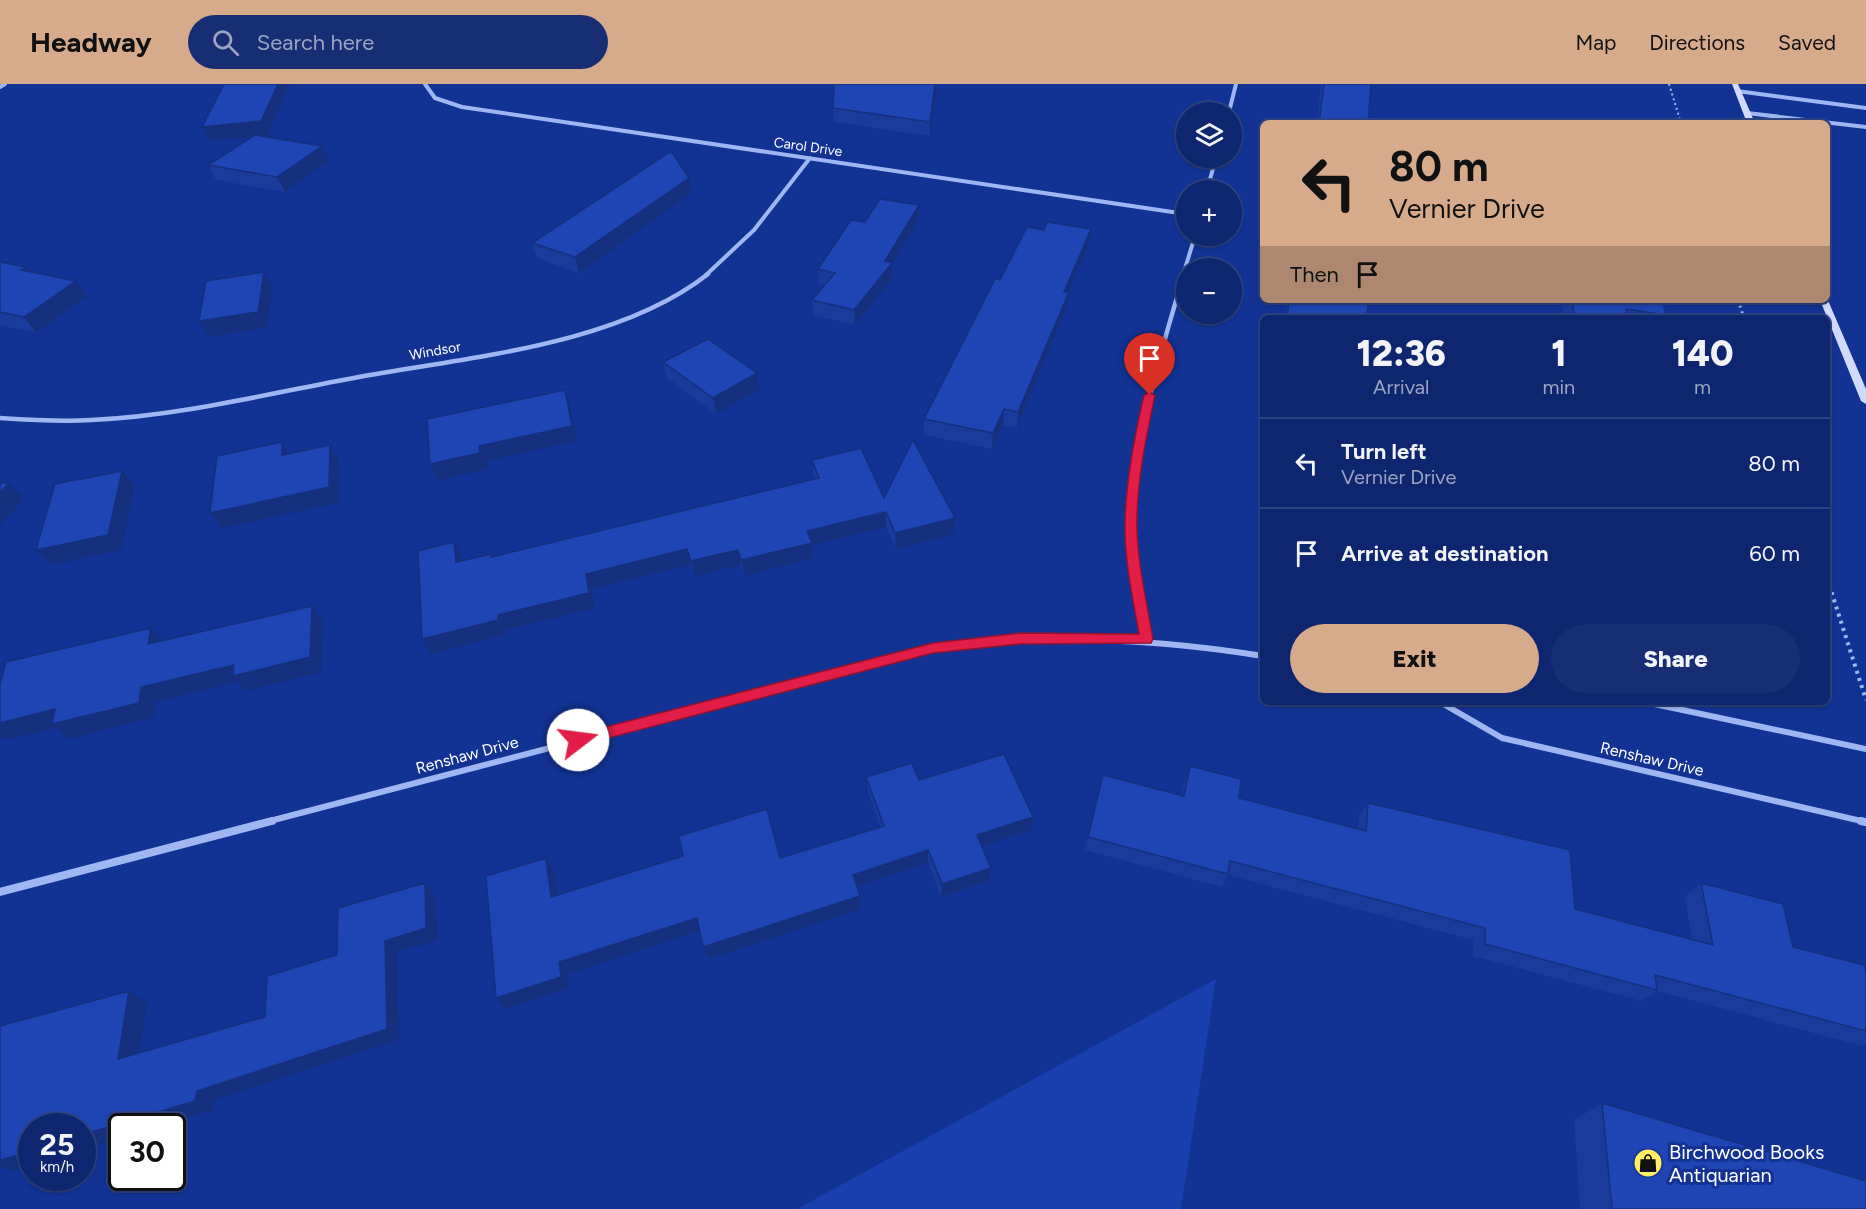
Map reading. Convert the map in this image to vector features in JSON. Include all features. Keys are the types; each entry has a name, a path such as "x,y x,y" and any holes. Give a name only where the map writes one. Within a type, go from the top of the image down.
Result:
{"main road":[{"path":"1736,87 1750,120"},
{"path":"1825,303 1866,401"}],"street":[{"path":"0,87 5,84"},
{"name":"Carol Drive","path":"425,84 428,94 445,103 462,107 1176,213"},
{"path":"1232,102 1236,84"},
{"path":"1736,87 1866,108"},
{"path":"1747,113 1806,120"},
{"path":"1830,123 1866,127"},
{"name":"Windsor","path":"0,418 80,419 177,411 488,353 600,327 660,303 703,278 721,264 755,229 810,158"},
{"path":"1146,639 1131,527 1133,485 1139,443 1150,395 1192,246"},
{"name":"Renshaw Drive","path":"0,892 897,656 965,644 1020,639 1146,639 1260,656"},
{"name":"Renshaw Drive","path":"1445,705 1502,738 1866,822"},
{"path":"1659,705 1866,749"}],"path":[{"path":"1669,84 1680,120"},
{"path":"1830,587 1866,700"}],"shaded area":[{"path":"1216,979 1181,1209 797,1209"}],"building":[{"path":"224,84 278,84 261,121 202,127"},
{"path":"834,84 935,84 930,122 833,108"},
{"path":"1324,84 1371,84 1368,120 1319,120"},
{"path":"255,135 322,146 277,177 208,165"},
{"path":"671,151 689,178 575,257 532,243"},
{"path":"880,199 919,205 885,261 892,263 854,310 812,300 835,273 818,269 851,220 865,222"},
{"path":"1047,222 1091,229 1064,292 1069,292 1018,412 1004,409 993,433 924,419 995,279 1000,280 1027,227 1044,230"},
{"path":"0,262 26,267 21,270 76,281 24,317 0,312"},
{"path":"264,272 258,312 199,321 206,281"},
{"path":"1289,303 1368,303 1367,315 1287,315"},
{"path":"1572,303 1663,303 1666,315 1626,309 1627,315 1574,315"},
{"path":"708,339 757,373 713,398 663,362"},
{"path":"565,390 572,426 479,446 480,453 430,464 427,419"},
{"path":"913,440 955,518 895,533 886,512 807,531 812,543 741,560 738,550 691,561 687,549 586,574 589,593 498,615 498,620 422,639 418,551 454,542 456,562 491,554 491,557 819,478 812,460 861,448 884,498"},
{"path":"282,442 282,455 330,445 329,487 210,513 217,456"},
{"path":"122,471 108,535 36,550 55,484"},
{"path":"0,483 9,483 0,493"},
{"path":"312,606 310,657 233,676 234,665 141,687 139,703 52,724 55,709 0,723 0,684 6,662 151,628 148,644"},
{"path":"1004,754 1033,817 977,835 991,868 942,884 928,850 853,875 860,896 703,947 697,918 559,962 561,977 496,998 486,876 546,858 551,897 683,856 679,836 767,809 780,858 884,826 866,777 912,763 919,780"},
{"path":"1190,766 1241,779 1239,798 1366,831 1368,803 1570,850 1575,909 1713,945 1701,883 1783,904 1793,947 1864,965 1866,1031 1655,975 1657,990 1485,944 1485,928 1230,861 1228,874 1088,837 1103,775 1184,796"},
{"path":"425,883 426,928 385,941 387,1029 197,1091 195,1101 155,1113 108,1113 108,1127 96,1131 96,1113 18,1113 18,1155 0,1160 0,1026 129,991 118,1059 265,1017 267,976 337,955 338,908"},
{"name":"Birchwood Books Antiquarian","path":"1602,1103 1866,1181 1866,1209 1612,1209"}],"place":[{"name":"Birchwood Books Antiquarian","path":"1648,1163"}],"route":[{"path":"578,740 933,648 1020,639 1146,639 1131,527 1133,485 1139,443 1150,395"}]}
